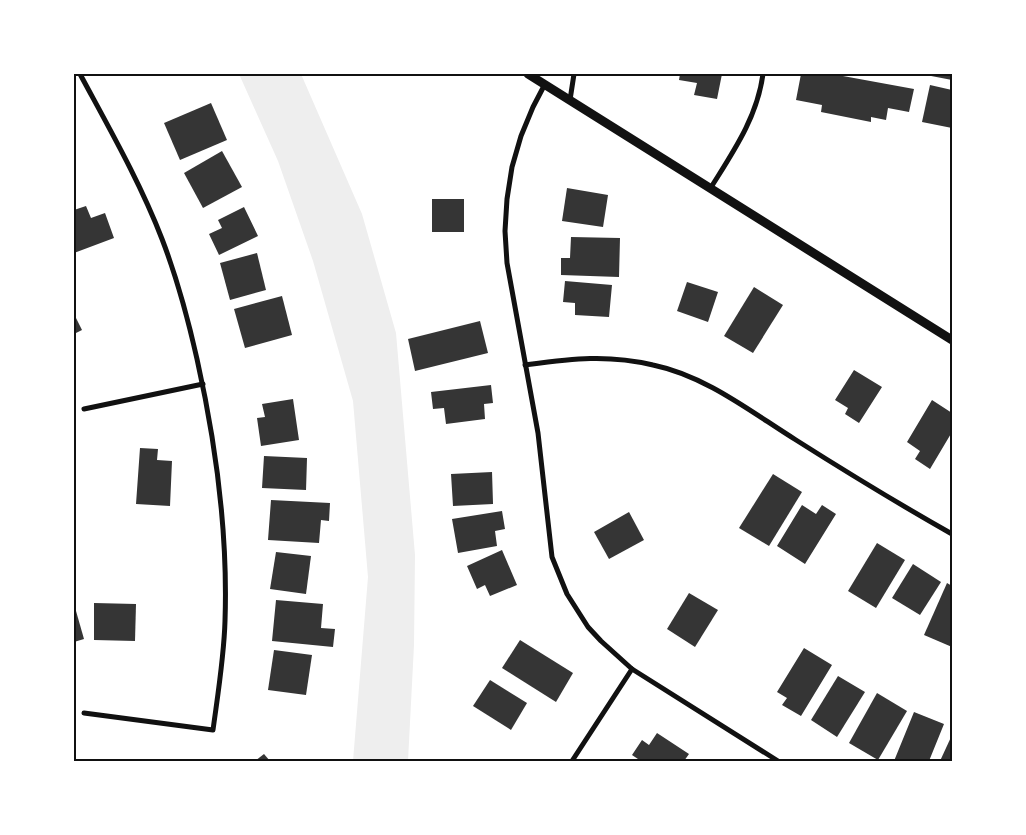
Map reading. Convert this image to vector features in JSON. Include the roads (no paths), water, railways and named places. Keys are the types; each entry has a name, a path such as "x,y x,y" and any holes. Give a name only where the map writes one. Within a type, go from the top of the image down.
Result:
{"street":[{"path":"80,74 129,167 162,240 188,318 214,447 225,568 225,621 222,669 213,730 84,713"},
{"path":"528,74 952,340"},
{"path":"570,100 574,74"},
{"path":"710,189 751,120 760,92 763,74"},
{"path":"545,84 533,106 521,136 512,167 505,231 506,263 538,433 552,557 567,594 588,627 601,642 632,669 778,761"},
{"path":"525,365 578,358 604,357 646,363 679,372 725,395 880,494 952,534"},
{"path":"84,409 202,384"},
{"path":"572,761 632,669"}]}
